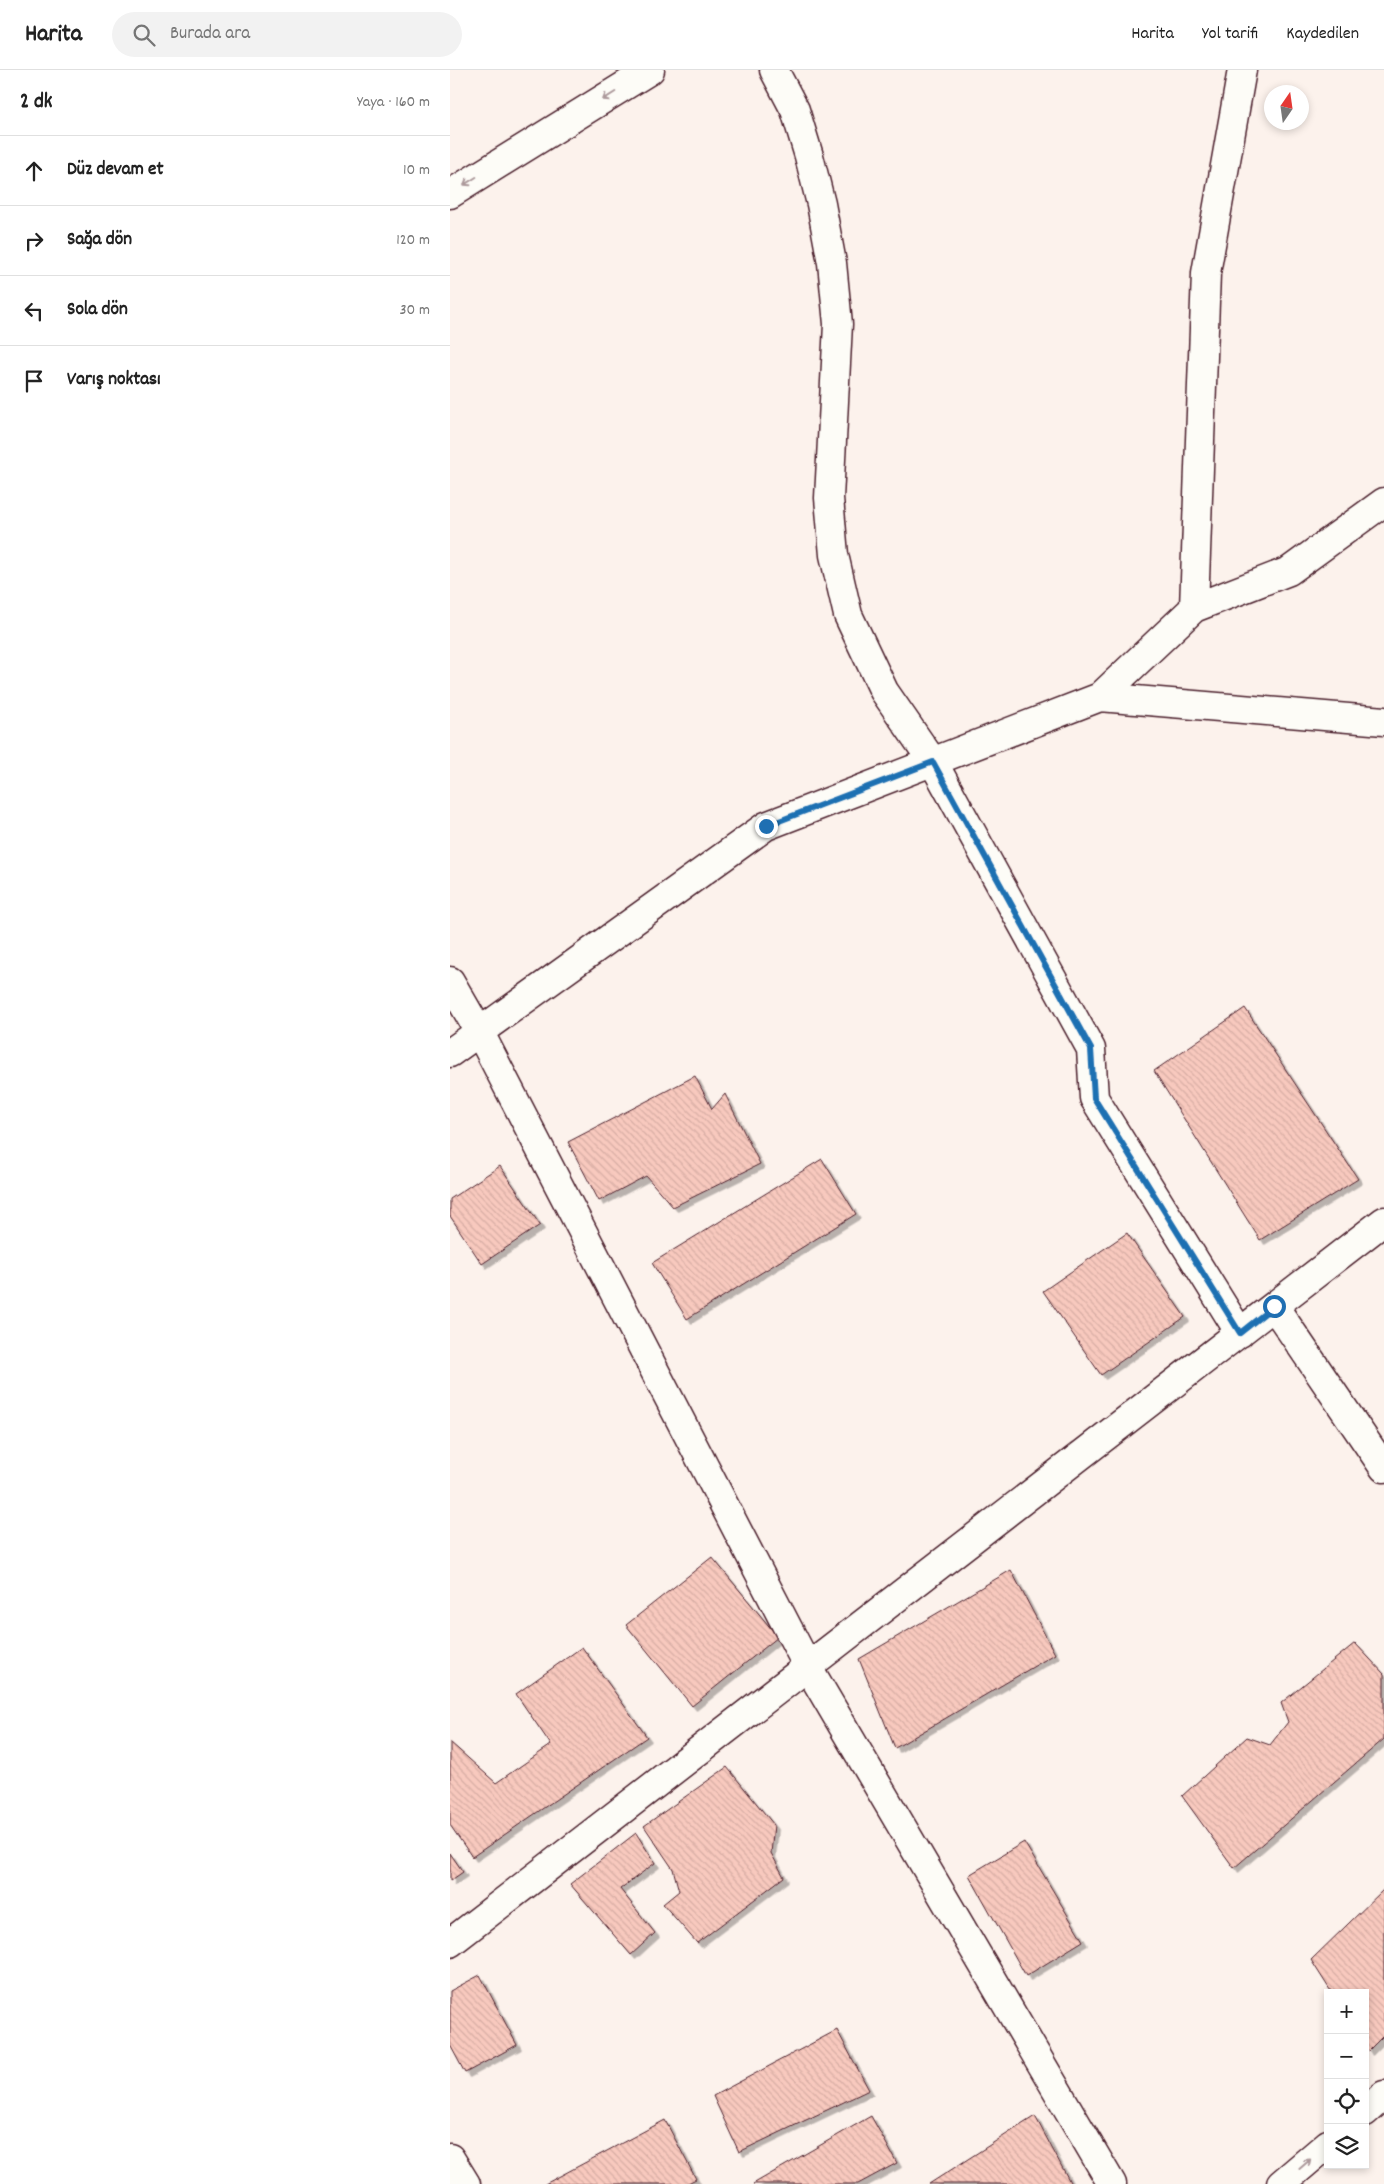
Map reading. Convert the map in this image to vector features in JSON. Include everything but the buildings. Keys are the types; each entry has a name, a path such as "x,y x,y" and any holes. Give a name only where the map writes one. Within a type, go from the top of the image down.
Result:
{"street":[{"path":"450,194 650,70"},
{"path":"774,70 795,110 809,156 821,204 832,263 838,324 829,498 834,555 848,615 884,691 933,762 1091,1049 1094,1098 1240,1333"},
{"path":"1194,608 1206,273 1242,70"},
{"path":"450,1053 766,826 1100,697 1194,608 1289,570 1384,502"},
{"path":"1100,697 1384,721"},
{"path":"450,981 480,1032 808,1666 1112,2184"},
{"path":"450,1943 1384,1221"},
{"path":"1274,1306 1384,1468"},
{"path":"1369,2108 1384,2095"},
{"path":"1281,2184 1324,2147"},
{"path":"450,2158 466,2184"}],"route":[{"path":"766,826 933,762 1091,1049 1094,1098 1240,1333 1274,1306"}]}
